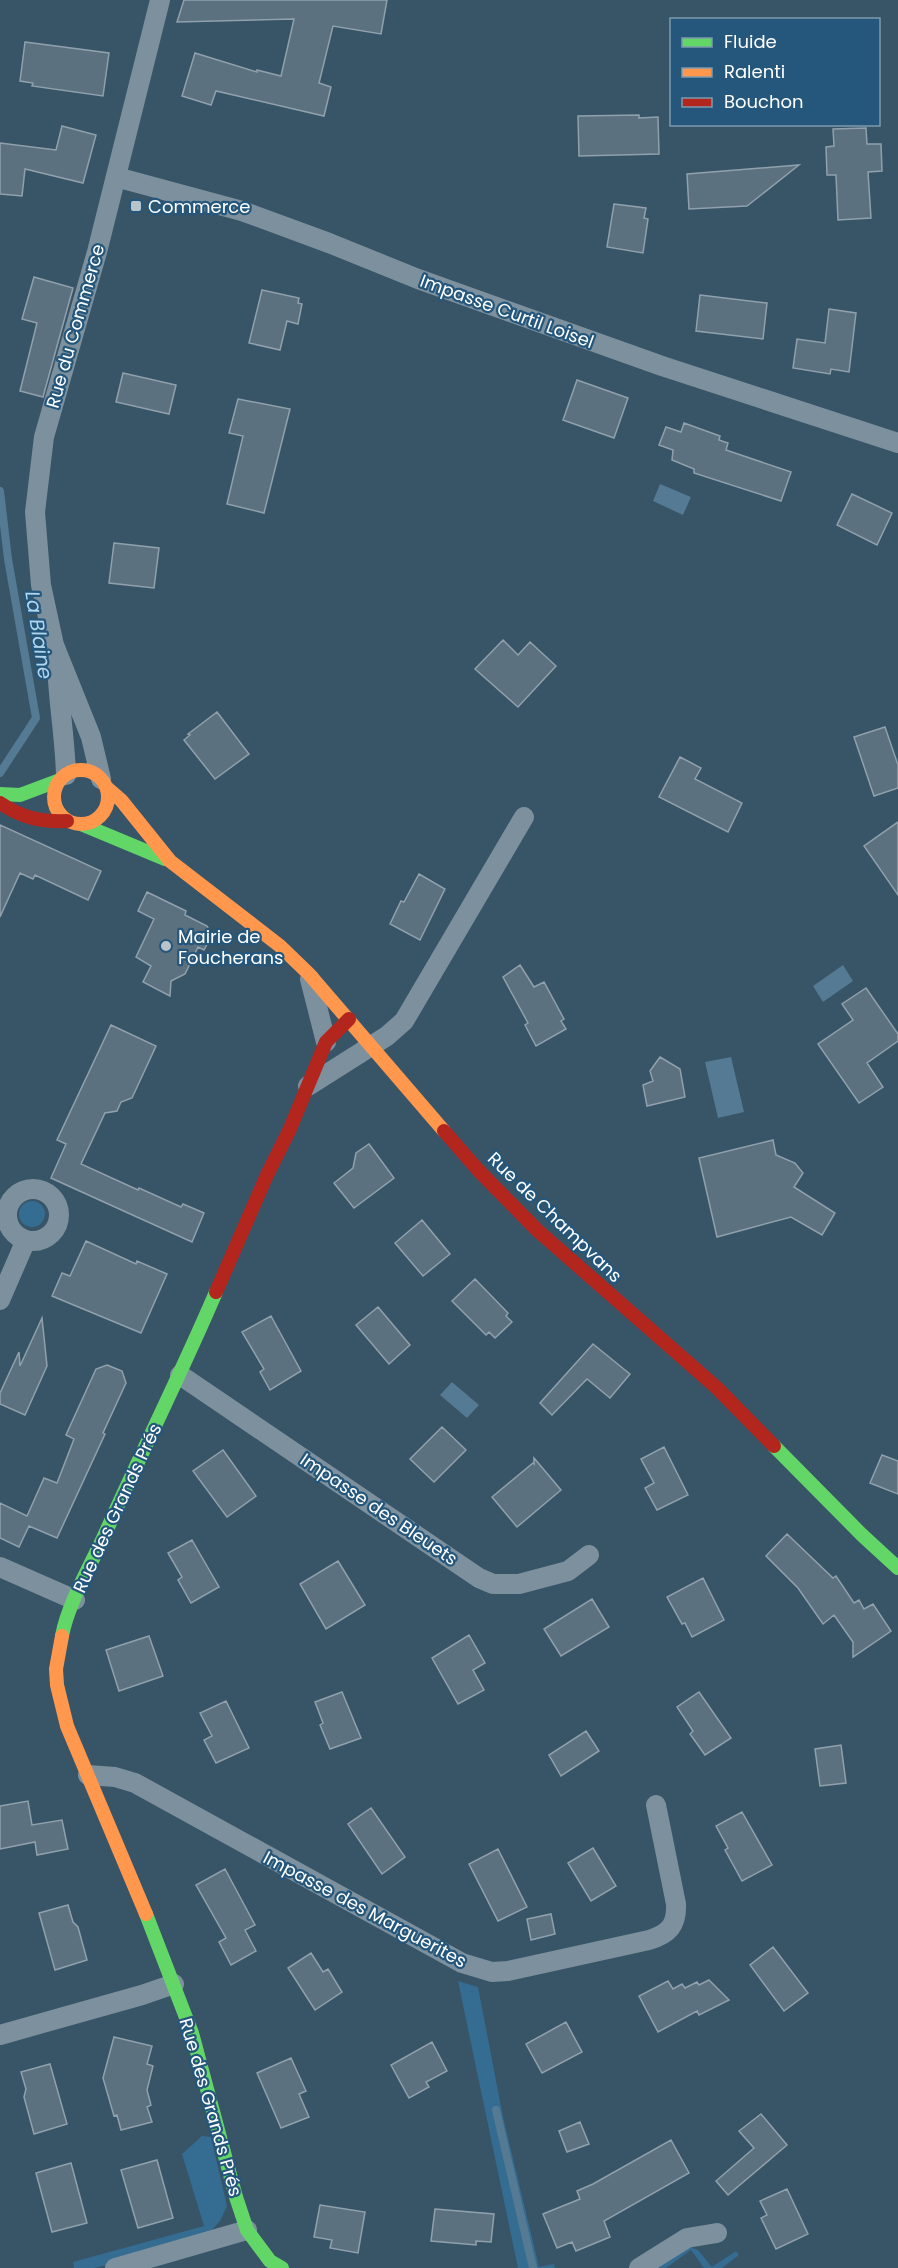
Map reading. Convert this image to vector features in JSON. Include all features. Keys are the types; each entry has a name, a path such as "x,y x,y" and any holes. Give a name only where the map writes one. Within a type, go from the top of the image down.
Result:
{"street":[{"name":"Rue du Commerce","path":"63,778 63,731 57,656 41,585 36,549 35,512 42,448 97,252 160,0"},
{"name":"Impasse Curtil Loisel","path":"116,177 243,211 429,283 662,366 898,443"},
{"name":"Rue du Commerce","path":"57,656 74,691 91,737 104,783"},
{"path":"0,794 20,795 78,770 84,770 104,783 108,800 104,812 94,821 74,822 28,819 18,816 0,803"},
{"path":"63,778 54,792 55,805 74,822"},
{"name":"Rue de Champvans","path":"104,783 121,800 170,861 280,946 309,974 479,1172 537,1230 717,1388 862,1535 898,1568"},
{"path":"308,1086 387,1036 404,1021 524,817"},
{"name":"Rue de Champvans","path":"74,822 170,861"},
{"path":"309,974 326,1042"},
{"name":"Rue des Grands Prés","path":"276,2264 247,2230 192,2033 61,1708 57,1685 58,1651 75,1600 147,1440 180,1375 267,1175 289,1131 326,1042 349,1019"},
{"path":"39,1190 52,1198 59,1215 53,1232 38,1241 26,1240 13,1232 4,1222 7,1209 10,1201 23,1191 39,1190"},
{"path":"0,1300 26,1240"},
{"name":"Impasse des Bleuets","path":"180,1375 479,1578 493,1584 519,1584 568,1571 589,1555"},
{"path":"0,1567 75,1600"},
{"name":"Impasse des Marguerites","path":"88,1775 115,1777 135,1783 462,1963 492,1972 508,1971 650,1940 662,1936 672,1928 677,1916 676,1904 656,1805"},
{"path":"0,2035 174,1984"},
{"path":"115,2268 247,2230"},
{"path":"639,2268 687,2238 717,2232"}],"shaded area":[{"path":"660,484 691,497 683,515 653,501"},
{"path":"843,965 853,981 823,1002 813,986"},
{"path":"731,1057 744,1112 718,1118 705,1062"},
{"path":"32,1201 41,1205 45,1214 41,1223 32,1227 23,1223 19,1214 23,1205"},
{"path":"452,1382 479,1405 467,1418 440,1395"},
{"path":"458,1981 478,1987 503,2117 539,2267 554,2264 555,2268 518,2268"},
{"path":"202,2136 211,2137 227,2206 220,2221 210,2232 190,2243 95,2268 74,2268 73,2262 204,2226 182,2154"},
{"path":"690,2247 698,2250 712,2267 736,2251 739,2255 722,2268 704,2268 691,2250 666,2268 655,2268"}],"building":[{"path":"184,0 387,0 381,34 333,26 319,83 331,87 324,116 216,91 211,105 182,96 195,53 257,72 257,70 281,76 294,19 177,22"},
{"path":"25,42 109,53 103,96 32,86 33,83 20,81"},
{"path":"639,115 639,118 658,117 659,154 579,156 578,116"},
{"path":"62,126 96,135 83,183 25,169 22,196 0,194 0,143 56,150"},
{"path":"866,128 867,144 881,144 882,171 868,172 871,218 838,220 836,175 827,175 826,147 834,146 833,129"},
{"path":"799,165 747,206 689,209 687,174"},
{"path":"614,204 646,208 644,218 648,219 643,253 607,247"},
{"path":"34,277 73,288 43,397 20,391 37,323 22,319"},
{"path":"262,290 299,298 298,303 302,304 298,324 287,321 280,350 249,343"},
{"path":"700,295 767,303 763,339 696,331"},
{"path":"829,309 856,313 849,372 831,369 830,374 793,368 797,339 825,343"},
{"path":"123,373 176,385 169,414 116,402"},
{"path":"577,380 628,398 614,438 563,420"},
{"path":"238,399 290,409 264,513 227,504 243,436 229,433"},
{"path":"684,423 720,436 719,440 728,443 726,450 791,472 781,501 694,473 694,469 672,460 673,450 659,445 666,427 681,432"},
{"path":"852,494 892,513 877,545 837,525"},
{"path":"114,543 159,548 154,588 109,583"},
{"path":"503,640 518,655 530,642 556,666 518,707 475,669"},
{"path":"217,712 249,754 215,779 184,740 190,735 188,734"},
{"path":"885,727 898,765 898,788 874,796 854,737"},
{"path":"680,757 701,768 695,779 742,803 728,832 659,797"},
{"path":"898,822 898,895 864,846"},
{"path":"0,825 101,871 88,900 35,875 33,879 20,873 0,917"},
{"path":"419,874 445,889 420,940 390,924 401,901 404,902"},
{"name":"Mairie de Foucherans","path":"147,892 186,911 185,915 207,926 212,935 204,950 198,947 185,974 171,981 170,996 143,982 151,966 136,957 154,919 138,911"},
{"path":"520,965 534,987 544,982 564,1019 561,1021 566,1029 536,1046 525,1025 528,1023 503,977"},
{"path":"866,988 898,1034 898,1041 867,1063 883,1087 859,1103 818,1044 853,1020 842,1004"},
{"path":"111,1025 156,1046 132,1098 121,1102 117,1111 105,1113 81,1164 138,1190 139,1188 181,1207 183,1204 204,1213 192,1242 51,1178 66,1144 57,1140"},
{"path":"660,1057 680,1069 685,1097 647,1106 643,1085 653,1081 650,1071"},
{"path":"773,1140 776,1155 795,1163 803,1173 794,1187 835,1213 822,1235 791,1217 717,1237 699,1158"},
{"path":"369,1144 394,1178 354,1208 334,1183 353,1168 356,1153"},
{"path":"422,1220 450,1254 423,1276 395,1243"},
{"path":"86,1241 136,1264 137,1261 167,1274 141,1333 52,1296 62,1273 70,1276"},
{"path":"475,1279 508,1313 506,1316 512,1322 495,1338 489,1332 486,1335 452,1301"},
{"path":"378,1307 410,1345 389,1364 356,1325"},
{"path":"271,1316 301,1371 270,1390 260,1372 264,1369 242,1332"},
{"path":"42,1318 47,1366 25,1415 0,1404 0,1393 19,1352 20,1366"},
{"path":"593,1344 630,1374 610,1398 587,1379 552,1415 540,1403"},
{"path":"107,1365 122,1371 126,1383 57,1538 29,1526 19,1547 0,1538 0,1503 27,1516 44,1478 57,1483 74,1439 66,1435 96,1369"},
{"path":"442,1427 466,1450 434,1482 410,1459"},
{"path":"664,1447 688,1495 657,1510 645,1488 654,1483 641,1459"},
{"path":"223,1450 256,1496 227,1517 193,1471"},
{"path":"882,1455 898,1461 898,1494 870,1483"},
{"path":"534,1458 561,1490 517,1527 492,1497 534,1464"},
{"path":"787,1534 833,1578 836,1576 854,1603 859,1600 864,1609 873,1604 891,1631 853,1657 853,1642 834,1615 823,1624 798,1588 766,1556"},
{"path":"192,1540 219,1587 191,1603 178,1580 182,1577 168,1553"},
{"path":"338,1561 365,1605 326,1629 300,1584"},
{"path":"703,1578 724,1620 692,1637 667,1597"},
{"path":"592,1599 609,1627 561,1656 544,1629"},
{"path":"469,1635 485,1663 473,1670 484,1690 458,1704 432,1658"},
{"path":"149,1636 163,1676 119,1691 106,1650"},
{"path":"342,1692 361,1738 330,1749 320,1725 323,1723 315,1702"},
{"path":"699,1692 731,1738 705,1755 690,1734 693,1731 677,1707"},
{"path":"226,1701 249,1748 216,1763 204,1740 212,1736 200,1713"},
{"path":"586,1731 599,1751 561,1776 549,1755"},
{"path":"841,1745 846,1783 820,1786 815,1749"},
{"path":"28,1801 32,1825 62,1820 68,1849 37,1855 35,1842 0,1849 0,1806"},
{"path":"371,1808 405,1857 382,1874 348,1824"},
{"path":"742,1812 772,1865 742,1881 725,1850 728,1848 716,1826"},
{"path":"593,1848 616,1886 591,1901 568,1863"},
{"path":"498,1849 527,1907 498,1921 469,1864"},
{"path":"225,1869 255,1925 245,1930 256,1951 231,1965 219,1942 226,1938 196,1885"},
{"path":"68,1905 73,1922 78,1927 87,1960 55,1970 39,1913"},
{"path":"551,1914 555,1934 531,1940 527,1919"},
{"path":"773,1947 808,1993 784,2011 750,1965"},
{"path":"311,1953 323,1972 328,1969 342,1992 315,2010 288,1968"},
{"path":"709,1980 729,2000 699,2015 697,2011 658,2032 639,1996 668,1981 673,1989 682,1984 685,1988 697,1982 699,1985"},
{"path":"566,2022 582,2052 542,2073 526,2044"},
{"path":"114,2037 152,2046 147,2064 153,2066 147,2090 151,2105 147,2107 152,2122 121,2130 117,2115 114,2116 103,2078"},
{"path":"432,2042 447,2071 426,2082 429,2087 409,2098 391,2065"},
{"path":"291,2058 306,2091 299,2094 309,2117 281,2128 257,2073"},
{"path":"50,2064 67,2124 34,2134 24,2097 26,2089 21,2072"},
{"path":"761,2114 787,2145 728,2195 716,2181 754,2148 739,2131"},
{"path":"580,2122 589,2144 567,2152 559,2131"},
{"path":"671,2140 689,2173 604,2221 610,2237 576,2251 572,2242 557,2248 543,2214 580,2199 577,2191"},
{"path":"157,2160 173,2218 138,2228 121,2170"},
{"path":"71,2163 87,2223 52,2232 36,2173"},
{"path":"787,2189 808,2234 776,2249 761,2218 767,2215 760,2201"},
{"path":"320,2205 365,2212 358,2253 330,2248 332,2240 314,2237"},
{"path":"435,2209 494,2214 491,2242 476,2241 476,2245 431,2241"}],"waterway":[{"name":"La Blaine","path":"0,491 8,559 36,718 0,773"},
{"path":"496,2110 533,2268"}],"traffic: fast":[{"path":"0,794 20,795 60,780"},
{"path":"81,824 165,859"},
{"path":"62,1636 75,1597 216,1292"},
{"path":"774,1446 898,1568"},
{"path":"146,1914 192,2033 247,2230 270,2261 282,2268"}],"traffic: slow":[{"path":"81,770 91,772 100,778 106,787 108,797 106,807 100,816 91,822 81,824 71,822 62,816 56,807 54,797 56,787 62,778 71,772 81,770"},
{"path":"106,787 121,800 170,861 280,946 309,974 444,1131"},
{"path":"62,1636 56,1669 57,1685 67,1726 146,1914"}],"traffic: jam":[{"path":"0,803 32,818 67,821"},
{"path":"216,1292 267,1175 289,1131 326,1042 349,1019"},
{"path":"444,1131 479,1171 537,1230 717,1388 774,1446"}],"place":[{"name":"Commerce","path":"136,206"},
{"name":"Mairie de Foucherans","path":"166,946"}]}
